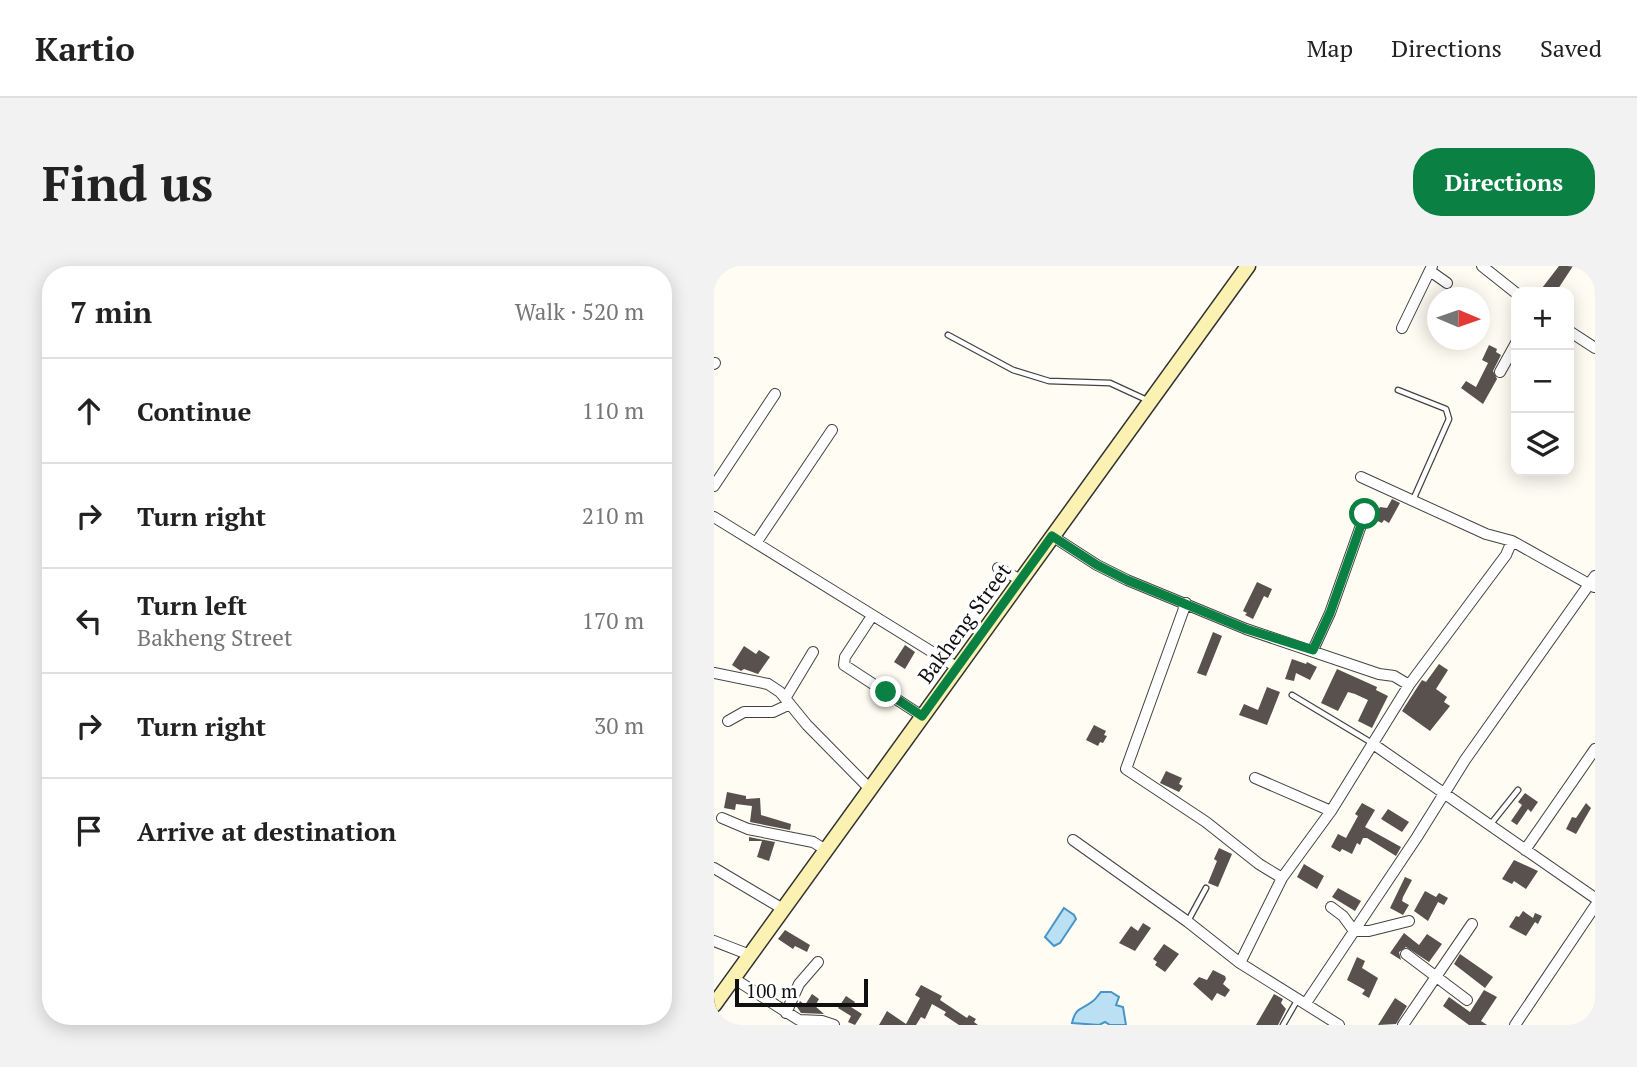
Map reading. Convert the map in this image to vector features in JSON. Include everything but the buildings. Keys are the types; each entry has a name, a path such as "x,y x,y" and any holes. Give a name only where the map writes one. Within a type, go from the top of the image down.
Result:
{"street":[{"name":"Bakheng Street","path":"714,1005 1248,266"},
{"path":"1482,266 1511,289"},
{"path":"1402,328 1431,268 1447,283"},
{"path":"1574,334 1595,348"},
{"path":"1500,372 1512,350"},
{"path":"714,486 775,394"},
{"path":"756,543 832,430"},
{"path":"1303,1000 1354,930 1465,760 1593,582 1512,541 1486,534 1361,477"},
{"path":"1313,650 1330,613 1365,514"},
{"path":"714,517 958,668"},
{"path":"1052,536 1111,573 1246,629 1379,674 1394,676 1409,685"},
{"path":"1240,963 1282,878 1331,811 1409,685 1506,555 1512,541"},
{"path":"998,568 1021,580"},
{"path":"1186,603 1126,769 1206,822 1259,864 1282,878"},
{"path":"872,616 845,657 844,665 922,716"},
{"path":"728,721 744,712 773,712 788,700 813,652"},
{"path":"714,673 768,684 788,700 807,725 870,789"},
{"path":"1373,744 1595,898"},
{"path":"1525,850 1595,749"},
{"path":"1255,778 1331,811"},
{"path":"722,818 757,831 813,842 826,850"},
{"path":"1073,840 1188,922 1240,963 1339,1025"},
{"path":"714,868 783,909"},
{"path":"1515,1025 1595,906"},
{"path":"1331,907 1343,916 1354,930"},
{"path":"1354,930 1369,930 1409,921"},
{"path":"1403,1025 1472,924"},
{"path":"714,941 750,955"},
{"path":"1406,954 1467,1000"},
{"path":"786,1013 799,984 818,962"},
{"path":"733,978 799,1020 822,1021 834,1025"}],"lane":[{"path":"948,335 1013,370 1049,381 1110,383 1150,401"},
{"path":"1398,390 1446,409 1449,414 1413,501"},
{"path":"1292,695 1373,744"},
{"path":"1490,825 1518,790"},
{"path":"1188,922 1206,888"},
{"path":"1283,1025 1303,1000"}],"water":[{"path":"1064,908 1076,919 1060,943 1054,946 1045,937"},
{"path":"1101,992 1111,992 1119,997 1116,1005 1123,1007 1126,1025 1110,1025 1105,1022 1099,1025 1072,1023 1078,1011"}],"route":[{"path":"886,692 922,716 1052,536 1097,565 1127,580 1246,629 1313,650 1330,613 1365,514"}]}
